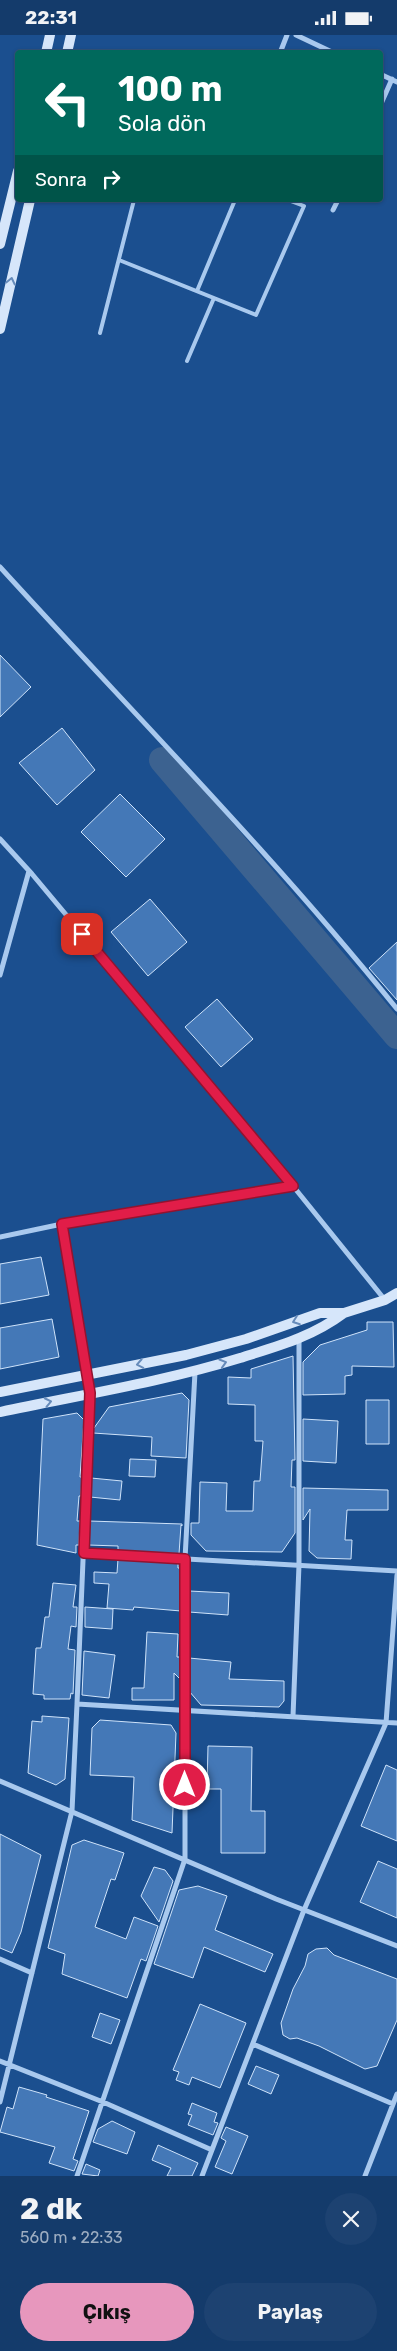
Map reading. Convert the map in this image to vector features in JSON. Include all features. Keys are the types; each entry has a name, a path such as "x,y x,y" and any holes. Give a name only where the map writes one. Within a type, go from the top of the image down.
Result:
{"main road":[{"path":"47,50 50,35"},
{"path":"68,50 71,35"},
{"path":"0,244 15,183"},
{"path":"0,329 30,202"},
{"path":"0,1392 186,1355 246,1339 320,1313 344,1313 385,1300 397,1293"},
{"path":"0,1412 194,1372 299,1340 324,1328 344,1313"}],"street":[{"path":"281,50 287,35"},
{"path":"296,35 328,50"},
{"path":"383,100 394,81"},
{"path":"333,210 337,202"},
{"path":"0,567 210,794 348,949 397,1009"},
{"path":"0,839 29,871 293,1186 385,1300"},
{"path":"0,975 29,871"},
{"path":"0,1237 62,1224 293,1186"},
{"path":"0,2102 72,1811 90,1393 62,1224"},
{"path":"293,1716 299,1565 299,1340"},
{"path":"77,2176 185,1859 185,1559 194,1372"},
{"path":"84,1553 397,1571"},
{"path":"202,2176 304,1910 386,1723 397,1575"},
{"path":"77,1704 397,1723"},
{"path":"0,1781 304,1910 397,1946"},
{"path":"0,1959 32,1973"},
{"path":"253,2044 393,2104"},
{"path":"0,2061 103,2101 212,2150"},
{"path":"365,2176 397,2094"}],"lane":[{"path":"100,333 134,202"},
{"path":"197,291 234,202"},
{"path":"119,260 256,315 304,207 293,202"},
{"path":"187,361 214,298"}],"building":[{"path":"0,655 31,687 0,717"},
{"path":"62,728 95,770 57,805 19,763"},
{"path":"120,794 165,839 126,877 81,832"},
{"path":"150,899 187,942 148,976 111,932"},
{"path":"397,942 397,1000 369,968"},
{"path":"217,999 253,1039 221,1067 185,1027"},
{"path":"41,1257 49,1295 0,1304 0,1264"},
{"path":"52,1319 59,1357 0,1369 0,1328"},
{"path":"367,1322 393,1322 394,1367 352,1366 352,1375 345,1376 345,1394 303,1395 303,1362 320,1345 367,1330"},
{"path":"293,1356 295,1460 292,1460 291,1487 295,1487 295,1533 282,1552 206,1551 191,1535 191,1523 199,1523 200,1482 227,1483 226,1511 253,1511 254,1481 260,1481 263,1441 255,1441 255,1405 228,1404 228,1377 251,1378 251,1369"},
{"path":"182,1393 189,1400 186,1458 151,1456 152,1437 93,1433 93,1427 109,1407"},
{"path":"366,1400 389,1400 389,1444 366,1444"},
{"path":"77,1413 84,1420 80,1477 82,1477 81,1496 79,1496 77,1521 80,1521 79,1545 76,1545 76,1553 37,1545 43,1419"},
{"path":"303,1419 338,1421 336,1463 303,1461"},
{"path":"130,1459 156,1460 155,1477 129,1476"},
{"path":"91,1478 122,1481 120,1500 90,1497"},
{"path":"303,1488 388,1490 388,1510 347,1510 345,1540 352,1540 351,1559 317,1558 309,1551 310,1509 303,1520"},
{"path":"89,1521 182,1524 179,1554 118,1551 118,1546 88,1545"},
{"path":"118,1559 178,1563 178,1568 181,1568 181,1611 134,1607 133,1610 107,1608 109,1584 94,1583 94,1572 117,1573"},
{"path":"53,1583 76,1585 73,1607 77,1607 76,1627 71,1626 68,1649 75,1650 73,1694 71,1693 70,1699 44,1699 44,1695 33,1694 36,1648 41,1648 45,1617 49,1617"},
{"path":"189,1591 229,1593 228,1615 189,1612"},
{"path":"85,1607 113,1609 112,1629 85,1627"},
{"path":"147,1632 178,1634 177,1657 181,1657 181,1680 174,1673 174,1700 132,1700 132,1688 144,1688"},
{"path":"84,1651 115,1655 109,1698 82,1695"},
{"path":"189,1658 231,1662 229,1679 284,1681 284,1701 279,1707 201,1705 189,1691"},
{"path":"42,1716 69,1718 65,1779 56,1785 28,1773 32,1721 42,1722"},
{"path":"100,1720 171,1725 176,1733 172,1833 132,1820 134,1777 90,1775 92,1728"},
{"path":"208,1746 252,1747 251,1811 265,1811 265,1853 221,1853 221,1789 207,1789"},
{"path":"386,1765 397,1770 397,1841 361,1826"},
{"path":"0,1834 41,1855 21,1932 12,1953 0,1948"},
{"path":"84,1840 124,1853 115,1880 111,1879 95,1927 126,1939 134,1917 158,1926 146,1961 141,1959 127,1998 62,1974 65,1954 48,1948 72,1845"},
{"path":"378,1861 397,1869 397,1918 360,1902"},
{"path":"154,1867 165,1870 173,1881 159,1922 141,1896"},
{"path":"198,1886 227,1896 215,1930 273,1954 265,1972 204,1947 193,1978 154,1964 179,1890"},
{"path":"327,1948 334,1955 397,1979 397,2020 377,2066 365,2069 319,2046 297,2038 290,2039 283,2035 281,2023 293,1989 305,1966 308,1954 316,1949"},
{"path":"200,2004 246,2023 220,2088 192,2077 189,2085 176,2080 179,2072 173,2070"},
{"path":"100,2013 120,2020 111,2044 92,2037"},
{"path":"256,2066 279,2075 271,2094 248,2084"},
{"path":"19,2087 47,2095 46,2097 89,2111 73,2159 78,2161 74,2171 49,2163 55,2147 0,2132 7,2107 13,2109"},
{"path":"192,2103 217,2113 214,2122 218,2123 213,2135 188,2125 192,2115 188,2114"},
{"path":"112,2121 135,2132 127,2154 93,2142 98,2129"},
{"path":"226,2127 248,2136 232,2174 215,2167 226,2141 221,2138"},
{"path":"158,2145 198,2163 192,2176 167,2176 171,2168 152,2160"},
{"path":"86,2164 100,2170 98,2176 82,2174"}],"waterway":[{"path":"162,760 397,1036"}],"route":[{"path":"82,934 293,1186 62,1224 90,1393 84,1553 185,1559 185,1785"}]}
